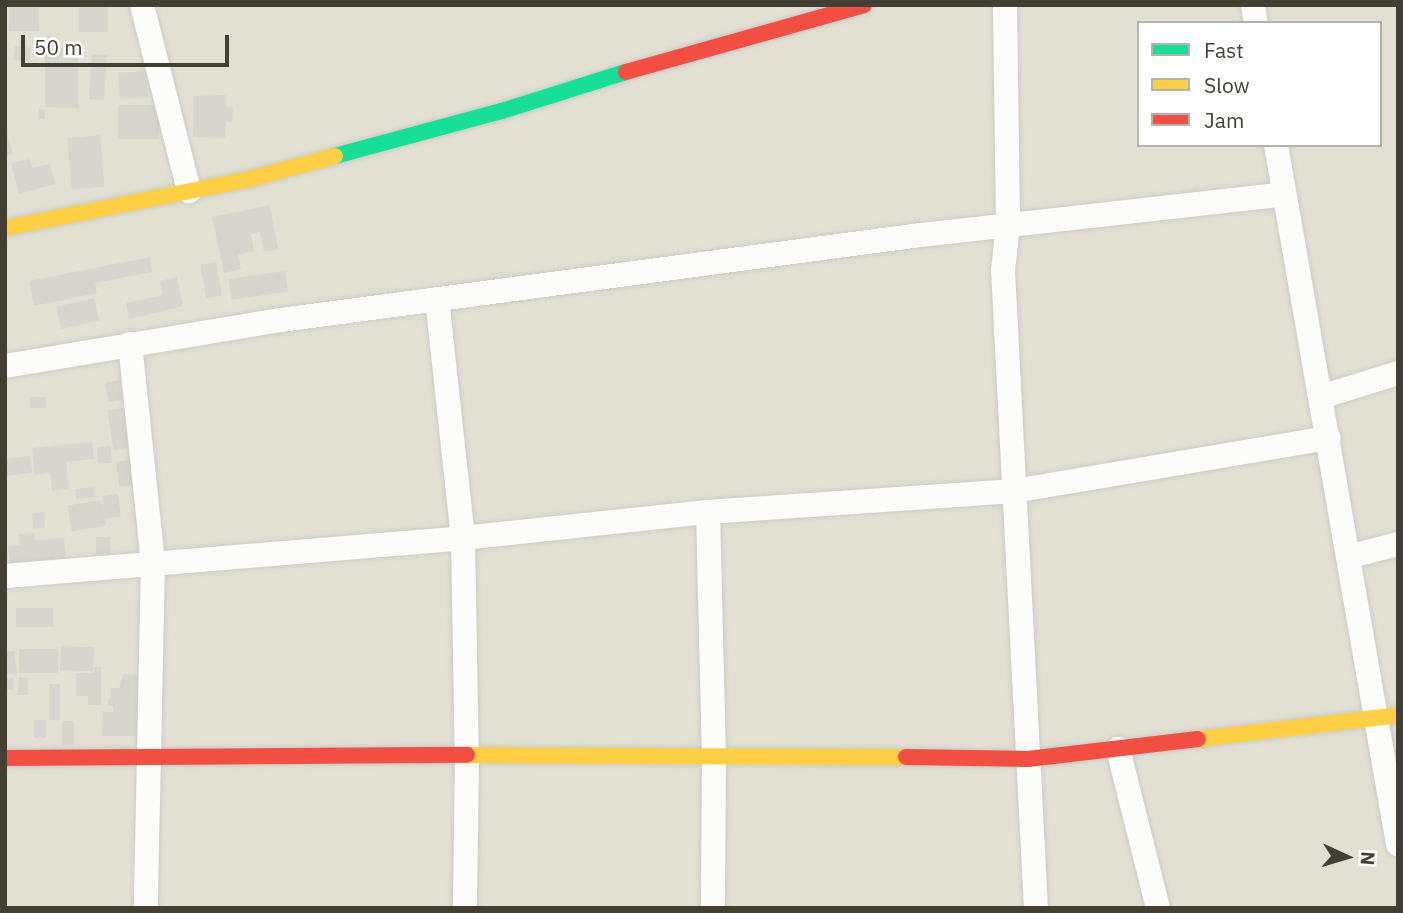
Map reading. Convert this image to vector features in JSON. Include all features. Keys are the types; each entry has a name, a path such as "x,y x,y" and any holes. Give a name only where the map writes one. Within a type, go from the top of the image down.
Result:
{"street":[{"path":"142,5 189,191"},
{"path":"5,228 250,178 502,111 641,68 864,5"},
{"path":"1004,5 1007,225 1003,270 1036,908"},
{"path":"1276,147 1348,557 1386,717 1398,844"},
{"path":"5,366 130,344 437,299 1007,225 1284,194"},
{"path":"437,299 463,538 467,758 464,908"},
{"path":"130,344 153,562 146,908"},
{"path":"1321,397 1398,373"},
{"path":"5,576 463,538 708,512 1014,491 1329,438"},
{"path":"708,512 714,754 713,908"},
{"path":"1348,557 1398,544"},
{"path":"5,758 467,758 714,754 1028,759 1386,717"},
{"path":"1118,749 1158,908"}],"shaded area":[{"path":"5,5 1398,5 1398,908 5,908"}],"building":[{"path":"9,5 39,5 39,31 9,31"},
{"path":"79,5 108,5 108,32 79,32"},
{"path":"45,35 51,35 51,48 71,48 72,53 78,53 78,108 45,107"},
{"path":"15,46 31,48 29,62 13,60"},
{"path":"92,54 107,55 104,100 89,99"},
{"path":"146,71 148,97 120,99 118,73"},
{"path":"226,95 225,106 233,107 232,122 226,122 225,138 193,137 193,96"},
{"path":"118,105 159,105 159,139 118,139"},
{"path":"39,109 45,110 45,119 38,119"},
{"path":"5,127 13,154 5,156"},
{"path":"100,135 105,187 72,190 67,138"},
{"path":"29,159 32,168 50,164 55,184 19,194 11,163"},
{"path":"270,205 278,249 264,252 260,232 251,234 254,251 238,255 241,269 224,273 212,217"},
{"path":"150,257 152,272 95,283 97,293 34,306 29,281"},
{"path":"216,262 222,295 206,298 200,265"},
{"path":"285,271 288,292 231,300 229,279"},
{"path":"177,277 183,306 129,319 126,303 163,295 160,281"},
{"path":"94,298 99,320 61,329 56,307"},
{"path":"127,379 130,399 108,402 105,382"},
{"path":"30,397 46,397 46,408 30,408"},
{"path":"123,408 129,448 113,450 107,411"},
{"path":"92,442 94,459 66,462 69,489 52,491 50,473 35,475 32,448"},
{"path":"111,446 112,463 98,464 97,447"},
{"path":"30,456 32,473 7,476 5,459"},
{"path":"132,460 135,485 119,487 116,462"},
{"path":"94,487 95,497 76,499 75,489"},
{"path":"118,494 121,517 105,519 102,496"},
{"path":"102,500 106,526 71,531 67,505"},
{"path":"44,512 45,528 33,529 32,513"},
{"path":"35,533 35,540 64,538 66,558 10,562 8,546 20,545 19,534"},
{"path":"96,537 110,537 110,554 96,554"},
{"path":"16,608 53,608 53,627 16,627"},
{"path":"61,646 94,647 93,671 60,670"},
{"path":"19,649 58,649 58,673 19,673"},
{"path":"14,651 17,674 5,675 5,652"},
{"path":"94,667 101,667 101,705 88,705 88,696 76,696 76,673 94,673"},
{"path":"123,674 145,675 144,736 102,736 103,712 113,712 113,706 108,706 111,688 119,688"},
{"path":"19,677 28,678 28,695 17,695"},
{"path":"5,678 14,678 13,690 5,689"},
{"path":"49,684 60,684 60,720 49,720"},
{"path":"34,720 46,720 46,738 34,738"},
{"path":"62,721 74,721 74,745 62,745"}],"traffic: fast":[{"path":"335,156 502,111 626,72"}],"traffic: slow":[{"path":"5,228 250,179 335,156"},
{"path":"1198,739 1398,715"},
{"path":"467,755 906,757"}],"traffic: jam":[{"path":"626,72 864,5"},
{"path":"906,757 1028,759 1198,739"},
{"path":"5,758 467,755"}]}
